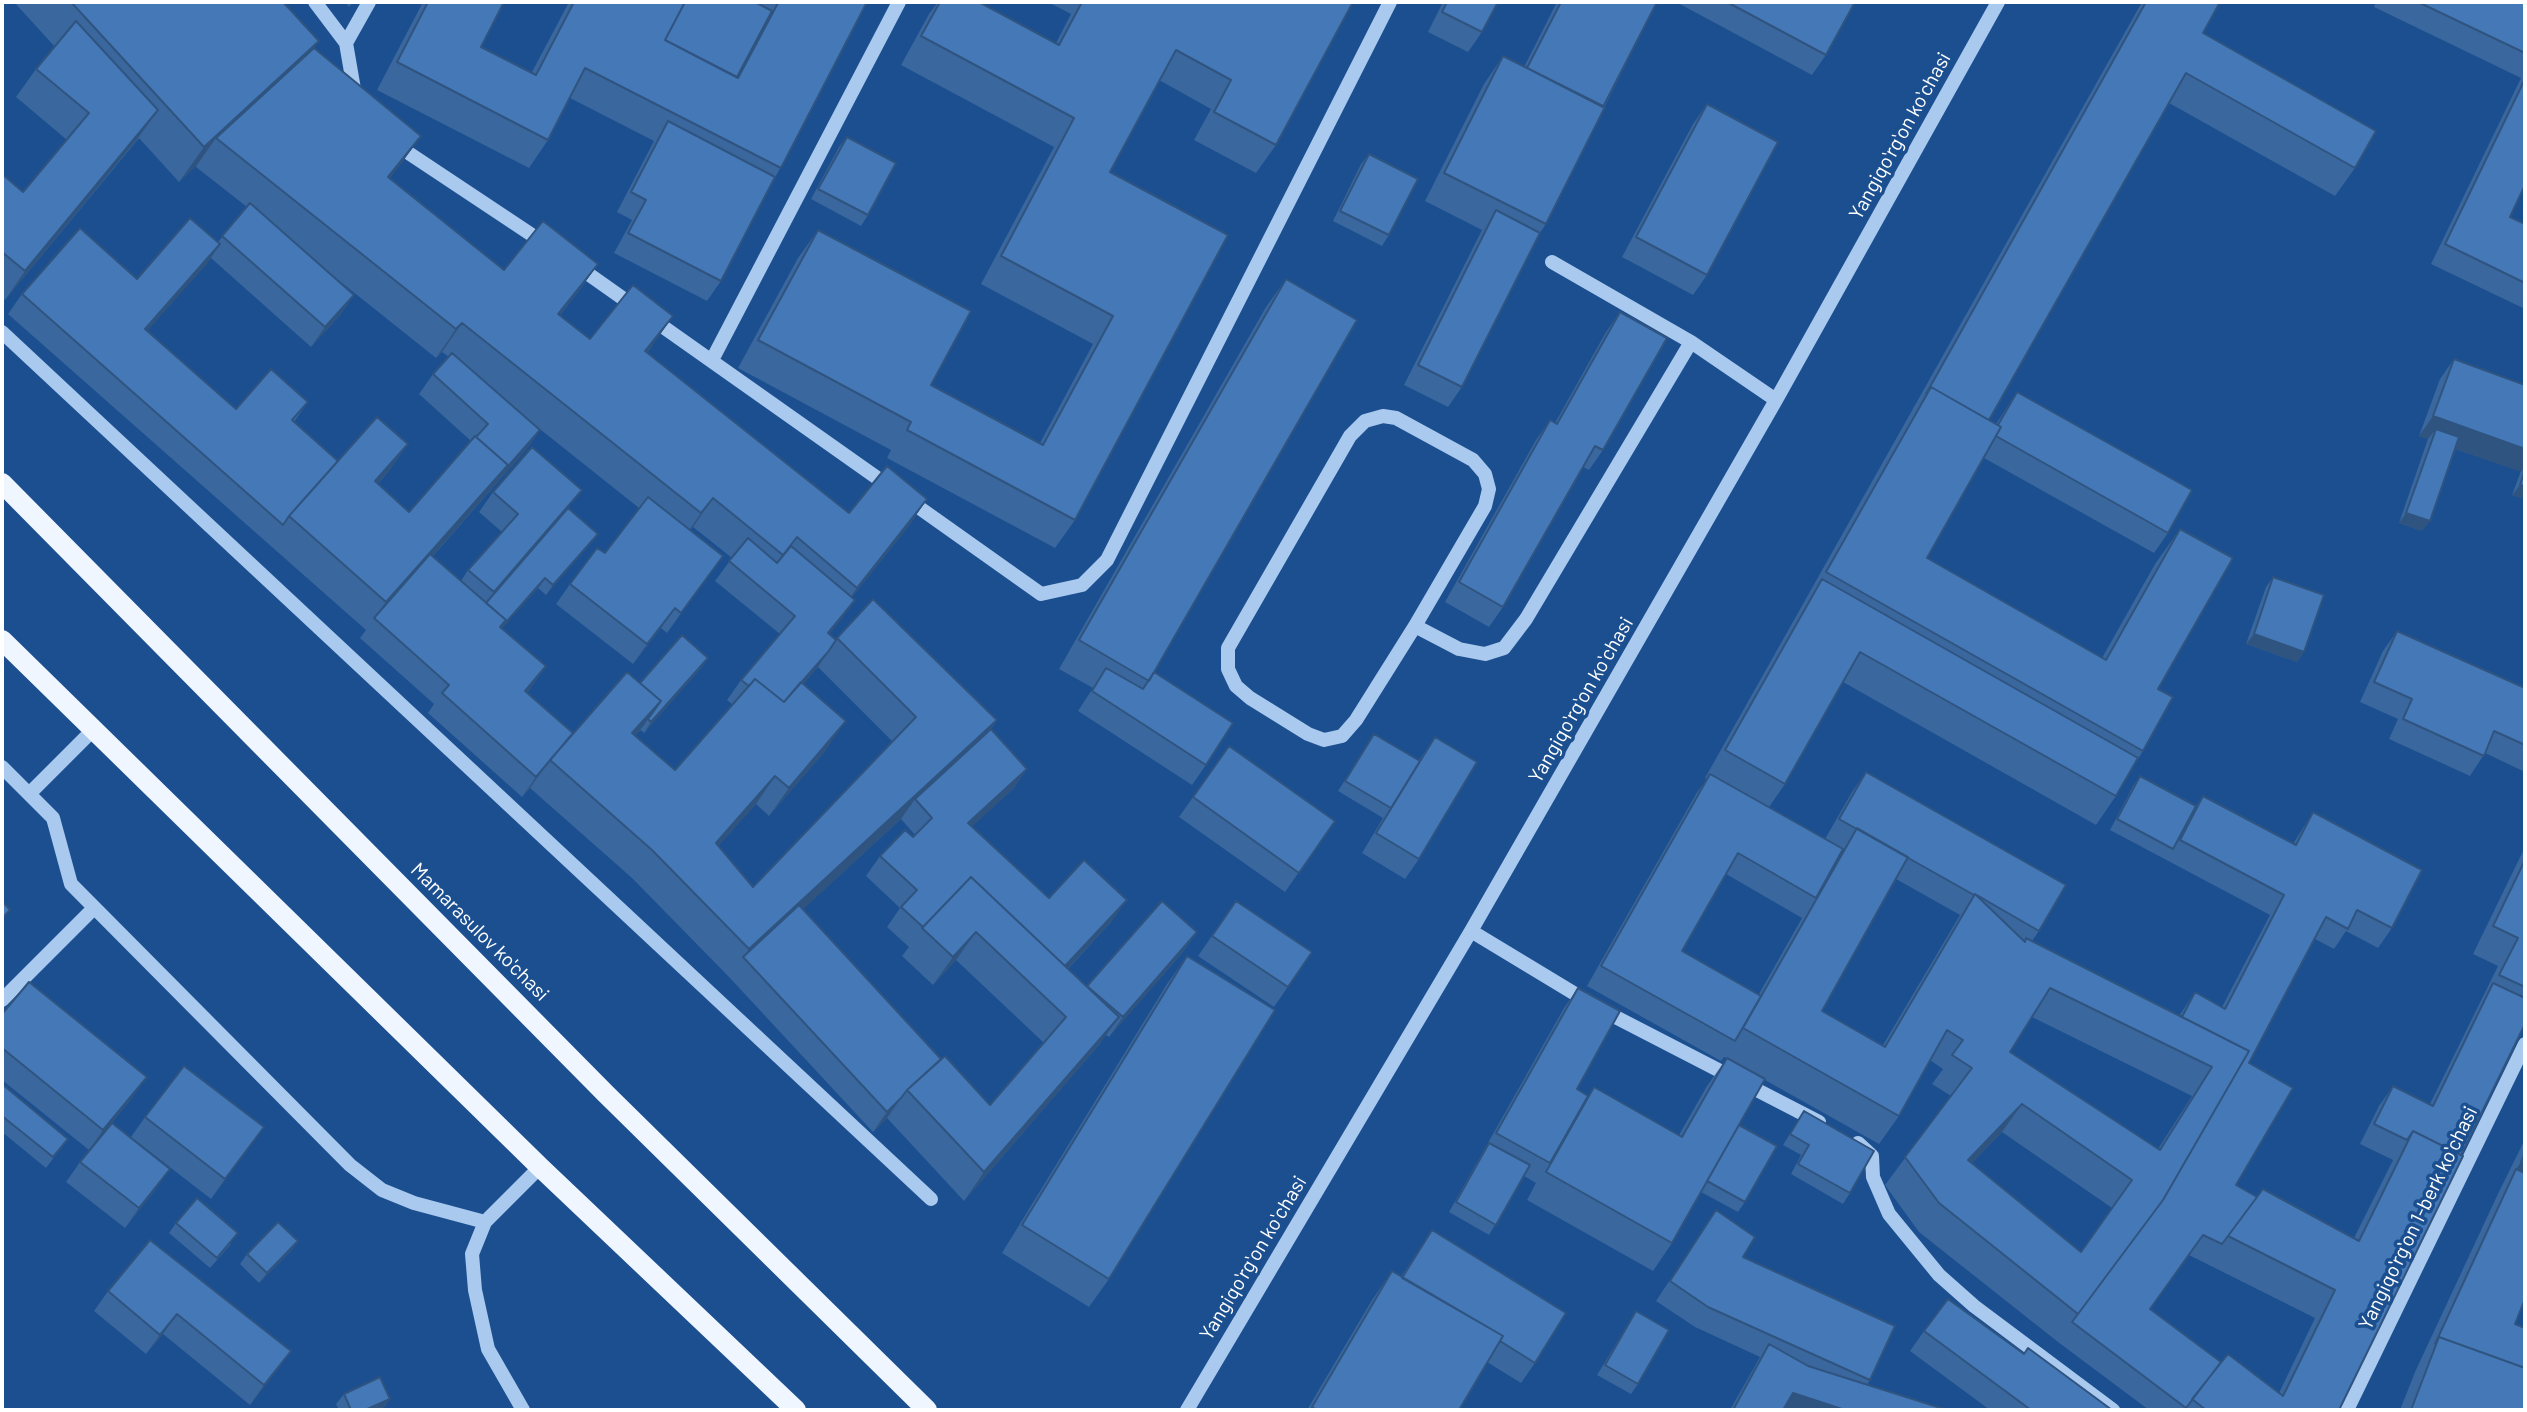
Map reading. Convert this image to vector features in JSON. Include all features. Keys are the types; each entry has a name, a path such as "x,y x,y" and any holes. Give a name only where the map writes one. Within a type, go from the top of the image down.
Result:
{"main road":[{"name":"Mamarasulov ko'chasi","path":"2,483 595,1082 927,1410"},
{"path":"2,640 540,1167 796,1410"}],"street":[{"path":"315,2 346,43 351,81 359,105"},
{"path":"346,43 369,2"},
{"path":"712,360 899,2"},
{"path":"386,137 409,156 564,257 712,360 1041,594 1082,585 1107,560 1390,2"},
{"name":"Yangiqoʻrgʻon koʻchasi","path":"1187,1410 1471,931 1776,400 1998,2"},
{"path":"1552,262 1691,342 1776,400"},
{"path":"2,332 931,1199"},
{"path":"1415,626 1459,649 1485,654 1504,648 1526,619 1691,342"},
{"path":"1383,416 1396,418 1473,460 1485,474 1489,489 1485,506 1415,626 1356,720 1342,736 1324,740 1308,734 1250,698 1236,686 1228,669 1228,648 1350,436 1365,421 1383,416"},
{"path":"29,794 93,730"},
{"path":"2,767 53,818 71,884 350,1165 382,1190 414,1203 485,1222"},
{"path":"2,1000 94,908"},
{"path":"1471,931 1600,1009 1864,1146 1872,1156 1873,1177 1889,1214 1939,1275 1974,1306 2113,1410"},
{"name":"Yangiqoʻrgʻon 1-berk koʻchasi","path":"2347,1410 2525,1044"},
{"path":"523,1410 488,1349 475,1290 472,1254 485,1222 540,1167"}],"building":[{"path":"71,2 283,2 319,41 204,147"},
{"path":"428,2 504,2 481,47 536,75 574,2 685,2 665,40 738,78 777,2 867,2 781,168 585,68 548,140 397,62"},
{"path":"685,2 755,2 772,11 737,77 665,40"},
{"path":"940,2 979,2 1059,45 1082,2 1353,2 1276,145 1214,112 1231,80 1176,50 1110,172 1228,235 1075,520 907,430 911,422 758,340 818,230 971,311 931,385 1043,445 1113,316 1001,256 1074,118 921,36"},
{"path":"1447,2 1498,2 1482,32 1442,12"},
{"path":"1561,2 1657,2 1603,107 1527,68"},
{"path":"1727,2 1855,2 1826,55"},
{"path":"2146,2 2220,2 2203,33 2376,131 2355,168 2186,73 1989,420 1931,387 1926,394"},
{"path":"2418,2 2525,2 2525,53"},
{"path":"76,21 158,110 25,271 2,252 2,174 23,192 89,113 36,69"},
{"path":"314,48 421,136 388,177 504,270 543,221 598,264 558,314 590,339 633,285 673,316 645,351 849,513 887,466 927,499 857,588 797,537 783,555 713,498 701,513 462,323 456,329 216,138"},
{"path":"1503,56 1605,107 1546,224 1444,173"},
{"path":"2525,79 2525,185 2510,217 2525,224 2525,283 2445,244"},
{"path":"1707,104 1778,142 1707,275 1636,237"},
{"path":"668,121 775,177 721,281 628,233 646,200 631,192"},
{"path":"847,137 896,163 868,215 818,189"},
{"path":"1369,154 1418,179 1389,235 1340,211"},
{"path":"250,203 354,295 325,327 222,236"},
{"path":"1496,210 1540,233 1462,387 1418,365"},
{"path":"190,218 220,244 145,329 236,409 271,369 308,402 292,420 338,461 283,525 22,294 80,228 137,279"},
{"path":"1286,279 1357,320 1149,681 1079,640"},
{"path":"1620,312 1667,338 1603,450 1595,446 1503,607 1459,582 1550,420 1557,424"},
{"path":"452,353 540,430 502,473 508,465 476,437 488,424 433,374"},
{"path":"2454,359 2525,385 2525,449 2433,416"},
{"path":"1931,387 2001,427 1927,558 2106,660 2180,529 2233,558 2158,689 2173,697 2143,751 1826,572"},
{"path":"2017,392 2192,490 2168,533 1996,436 2001,427 1998,425"},
{"path":"377,417 408,444 375,481 409,512 475,436 508,465 386,602 289,516"},
{"path":"2436,429 2459,437 2430,521 2406,513"},
{"path":"532,447 582,490 494,592 468,570 518,514 493,492"},
{"path":"648,497 723,556 681,613 675,608 647,644 570,584 597,548 605,553"},
{"path":"568,508 598,534 553,585 545,578 501,628 506,620 486,603"},
{"path":"748,538 777,563 791,546 855,600 828,633 836,640 828,652 784,702 755,679 749,686 741,680 795,616 729,561"},
{"path":"430,554 506,620 500,627 546,666 525,691 573,733 536,777 442,693 449,685 374,618"},
{"path":"2273,577 2324,595 2304,652 2254,634"},
{"path":"1822,579 2138,758 2116,796 1860,652 1785,784 1725,750"},
{"path":"873,599 997,720 749,949 652,850 550,760 627,672 661,701 632,733 675,770 755,679 784,702 801,682 846,721 789,788 775,776 716,843 753,887 916,717 837,638"},
{"path":"2397,631 2525,688 2525,745 2494,731 2484,756 2403,719 2412,699 2374,682"},
{"path":"682,635 708,658 651,722 648,719 661,701 640,683"},
{"path":"1106,668 1143,689 1154,672 1233,723 1206,765 1092,691"},
{"path":"991,729 1027,769 968,823 1049,898 1084,860 1127,900 1065,966 971,877 923,927 901,907 917,890 880,856 905,830 913,837 932,818 915,799"},
{"path":"1374,734 1420,761 1391,808 1345,781"},
{"path":"1435,737 1477,762 1419,859 1376,833"},
{"path":"1229,746 1335,821 1299,873 1193,797"},
{"path":"1866,772 2066,885 2039,931 1839,819"},
{"path":"1710,774 1843,849 1816,898 1738,853 1682,951 1761,996 1735,1041 1601,966"},
{"path":"2140,776 2196,806 2173,849 2117,819"},
{"path":"2203,796 2296,845 2313,812 2422,870 2392,928 2357,910 2348,929 2326,917 2249,1063 2293,1088 2236,1185 2257,1197 2222,1244 2203,1235 2150,1309 2221,1362 2186,1408 2072,1322 2163,1200 2249,1051 2182,1017 2195,992 2225,1009 2284,895 2180,840"},
{"path":"1857,828 1908,857 1822,1011 1885,1047 1975,894 2025,942 2026,938 2249,1051 2163,1200 2078,1314 1939,1203 1905,1157 1972,1068 1952,1055 1963,1040 1947,1030 1899,1116 1743,1028","holes":["2050,988 2212,1067 2160,1150 2010,1052","2022,1104 2132,1180 2081,1252 1968,1160"]},
{"path":"2525,860 2525,987 2499,975 2518,938 2493,926"},
{"path":"971,877 1119,1017 984,1172 907,1090 945,1056 990,1105 1066,1017 976,932 953,957 922,928"},
{"path":"2,901 10,910 2,918"},
{"path":"1162,901 1197,932 1123,1017 1087,986"},
{"path":"1236,901 1312,952 1288,987 1212,936"},
{"path":"799,905 941,1059 887,1112 743,957"},
{"path":"1187,956 1275,1010 1109,1279 1022,1225"},
{"path":"29,982 147,1077 103,1130 2,1048 2,1014"},
{"path":"2493,983 2525,998 2525,1024 2461,1155 2413,1131 2407,1140 2374,1124 2393,1086 2433,1106"},
{"path":"1578,988 1620,1011 1577,1089 1588,1096 1550,1163 1496,1133"},
{"path":"1727,1058 1765,1079 1672,1243 1546,1172 1594,1087 1682,1137"},
{"path":"184,1066 264,1127 225,1179 145,1117"},
{"path":"2,1084 68,1139 53,1157 2,1116"},
{"path":"1804,1111 1874,1151 1850,1193 1798,1164 1809,1145 1790,1134"},
{"path":"112,1123 170,1169 139,1208 80,1162"},
{"path":"1739,1125 1777,1146 1745,1202 1707,1181"},
{"path":"2413,1131 2463,1156 2339,1410 2206,1410 2192,1399 2228,1354 2283,1396 2335,1290 2228,1236 2263,1189 2359,1241"},
{"path":"1489,1143 1530,1165 1496,1225 1456,1202"},
{"path":"2516,1169 2525,1173 2525,1299 2515,1324 2525,1328 2525,1368 2439,1337 2435,1344"},
{"path":"197,1198 238,1233 217,1258 176,1223"},
{"path":"1716,1210 1755,1237 1743,1257 1895,1326 1870,1380 1708,1307 1670,1281"},
{"path":"278,1222 298,1241 267,1273 247,1254"},
{"path":"1432,1230 1566,1313 1535,1363 1500,1341 1503,1336 1402,1278"},
{"path":"150,1240 291,1351 264,1385 177,1314 160,1335 108,1291"},
{"path":"1392,1271 1503,1336 1459,1410 1317,1410 1312,1407"},
{"path":"1948,1299 2024,1354 2028,1348 2112,1410 2031,1410 1924,1331"},
{"path":"1636,1311 1669,1330 1638,1384 1605,1365"},
{"path":"2439,1337 2525,1368 2525,1410 2411,1410"},
{"path":"1769,1344 1808,1366 1944,1410 1845,1410 1793,1393 1783,1410 1733,1410"},
{"path":"380,1377 390,1399 365,1410 351,1410 344,1394"}]}
